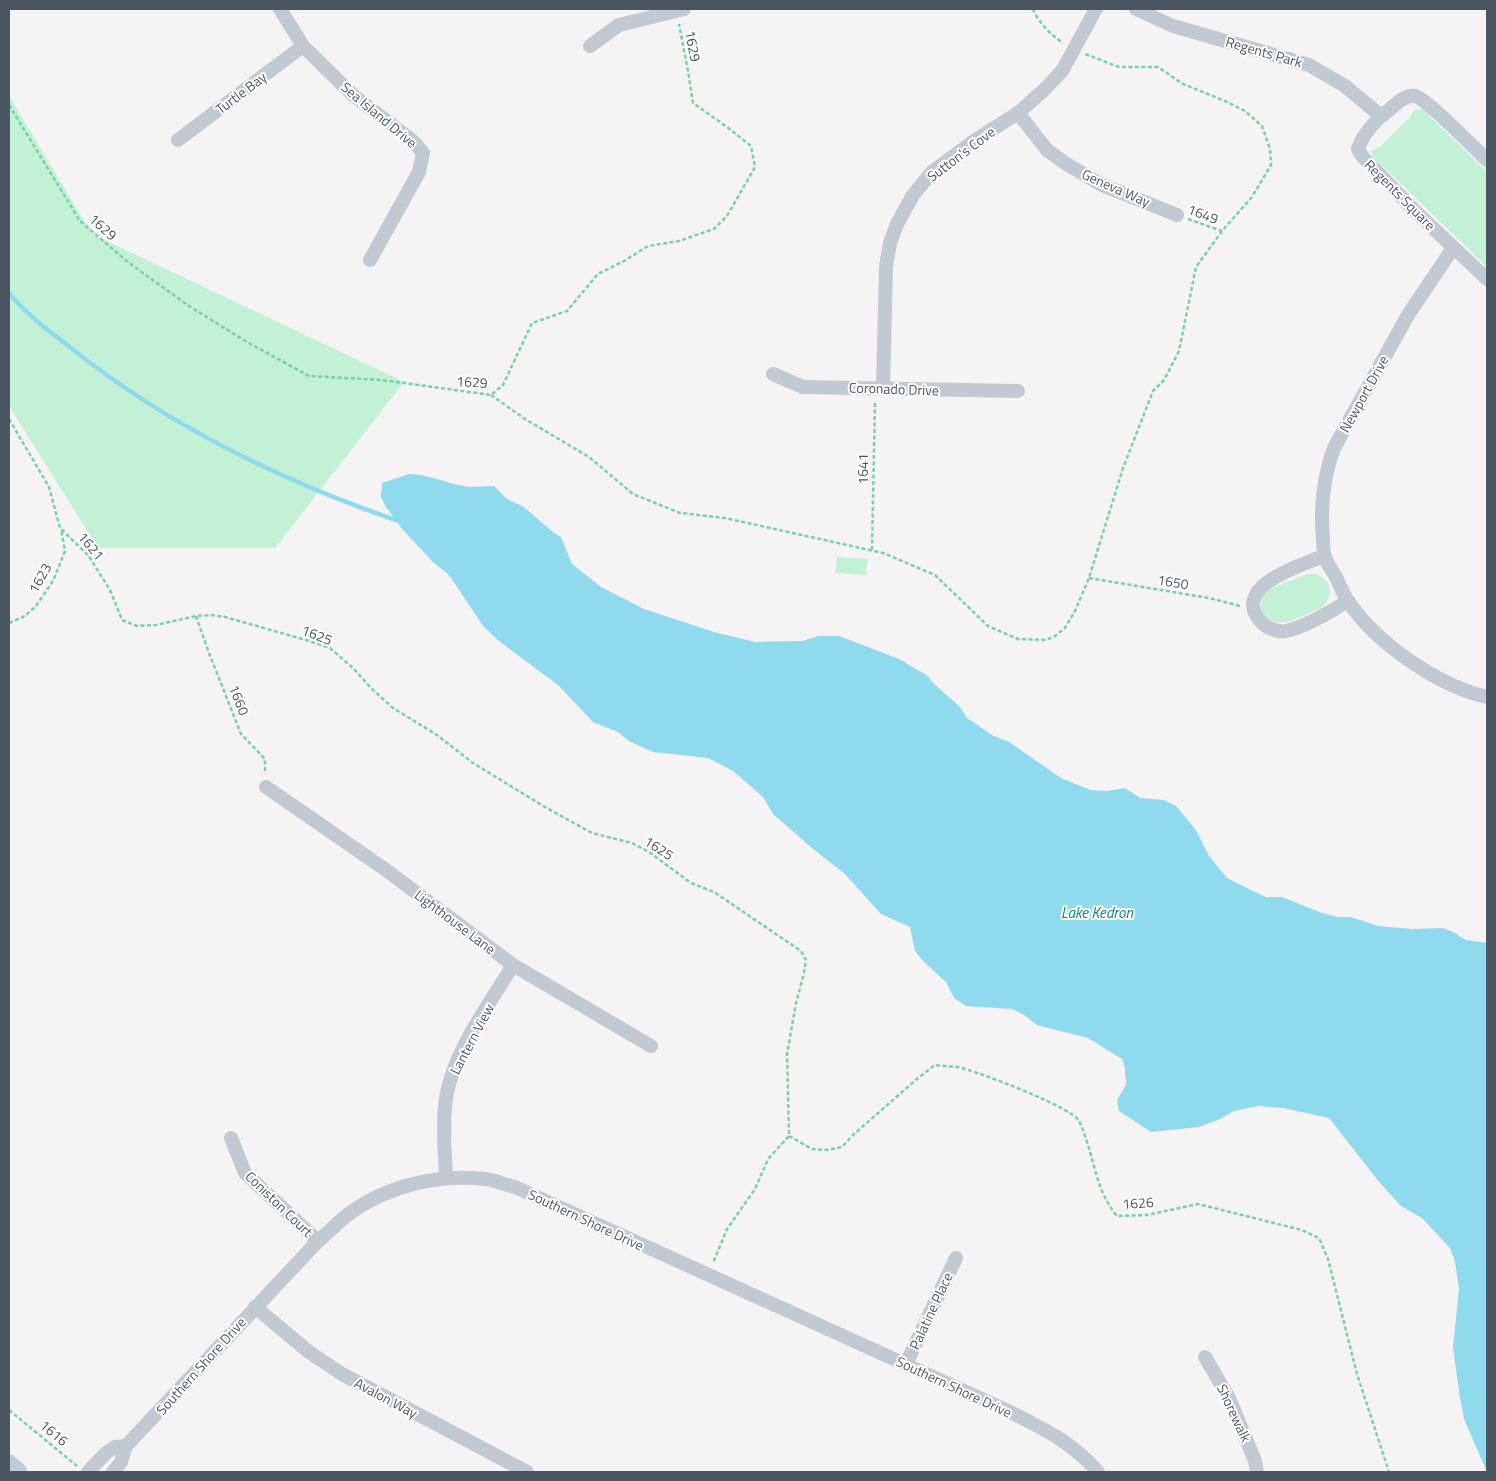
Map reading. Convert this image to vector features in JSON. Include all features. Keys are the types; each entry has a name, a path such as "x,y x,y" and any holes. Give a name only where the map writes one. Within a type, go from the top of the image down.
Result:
{"street":[{"name":"Sea Island Drive","path":"280,9 303,46 353,95 414,142 423,153 419,172 370,260"},
{"name":"Sutton's Cove","path":"879,388 886,267 890,243 897,224 912,195 932,172 1018,113 1045,89 1062,71 1096,9"},
{"name":"Regents Park","path":"1136,9 1173,26 1309,65 1345,86 1381,116"},
{"path":"590,46 619,25 680,10"},
{"name":"Turtle Bay","path":"178,140 303,46"},
{"name":"Regents Square","path":"1487,160 1421,98 1416,96 1408,96 1381,116 1361,140 1358,149 1362,156 1414,212 1487,279"},
{"name":"Geneva Way","path":"1018,113 1047,150 1065,163 1102,184 1177,215"},
{"name":"Newport Drive","path":"1453,248 1408,315 1334,448 1326,469 1322,490 1324,556 1348,601 1383,640 1419,667 1451,684 1487,697"},
{"name":"Coronado Drive","path":"773,374 803,387 1018,391"},
{"path":"1324,556 1274,577 1261,586 1254,599 1255,616 1266,627 1284,632 1305,624 1348,601"},
{"name":"Lighthouse Lane","path":"266,787 386,870 513,965 652,1046"},
{"name":"Lantern View","path":"446,1178 445,1109 453,1071 472,1034 513,965"},
{"name":"Coniston Court","path":"231,1138 244,1173 318,1241"},
{"name":"Southern Shore Drive","path":"113,1472 121,1462 126,1446 254,1307 318,1241 349,1214 371,1200 396,1189 446,1178 487,1179 515,1187 906,1364 1056,1435 1073,1447 1098,1472"},
{"name":"Palatine Place","path":"906,1364 956,1258"},
{"name":"Avalon Way","path":"254,1307 309,1352 342,1374 527,1472"},
{"name":"Shorewalk","path":"1205,1357 1229,1398 1255,1461 1257,1472"},
{"name":"Southern Shore Drive","path":"84,1470 115,1446 126,1446"},
{"path":"9,1464 18,1472"}],"path":[{"name":"1629","path":"9,105 80,221 129,263 189,306 247,342 309,376 382,380 491,395 503,385 532,323 567,311 598,274 624,262 648,246 679,241 714,229 727,216 755,167 751,146 693,103 680,10"},
{"name":"1649","path":"1177,215 1222,231"},
{"name":"1641","path":"872,550 879,388"},
{"name":"1621","path":"9,419 49,487 60,528 88,555 110,590 122,620 137,626 156,625 196,616"},
{"name":"1623","path":"9,624 25,616 36,606 53,581 65,551 60,528"},
{"name":"1650","path":"1089,578 1209,598 1254,609"},
{"name":"1625","path":"196,616 211,615 225,617 330,648 393,708 437,735 473,762 545,807 592,833 632,843 649,852 691,883 714,892 801,951 806,960 787,1054 789,1136"},
{"name":"1660","path":"196,616 241,734 265,759 266,787"},
{"name":"1626","path":"789,1136 812,1149 827,1150 842,1146 904,1090 935,1065 958,1067 1038,1095 1078,1118 1089,1149 1098,1185 1110,1208 1117,1216 1147,1215 1198,1204 1302,1230 1319,1238 1328,1260 1357,1374 1388,1472"},
{"path":"708,1276 727,1230 755,1190 768,1159 789,1136"},
{"name":"1616","path":"9,1410 84,1470"}],"green space":[{"path":"9,96 92,234 404,382 275,548 98,548 9,406"},
{"path":"1422,109 1487,172 1487,267 1374,158 1371,151 1381,146 1411,116 1413,111"},
{"path":"837,557 868,559 866,575 835,573"},
{"path":"1307,574 1321,576 1329,585 1329,596 1321,608 1288,621 1272,622 1266,618 1261,604 1268,591"}],"water":[{"name":"Lake Kedron","path":"409,474 417,474 470,487 494,486 507,499 524,507 561,537 572,564 601,587 644,609 714,632 755,642 802,641 819,636 839,636 899,659 928,676 932,682 960,707 967,718 992,735 1009,742 1061,778 1090,790 1107,791 1125,788 1140,798 1164,800 1176,806 1196,830 1209,856 1227,878 1266,897 1282,897 1322,913 1337,917 1351,917 1378,926 1412,929 1443,928 1466,940 1487,943 1487,1472 1464,1419 1460,1398 1453,1347 1459,1289 1455,1262 1450,1248 1422,1218 1401,1206 1380,1183 1329,1118 1283,1108 1258,1106 1234,1111 1199,1127 1151,1132 1119,1111 1117,1100 1126,1085 1125,1068 1122,1059 1088,1038 1037,1025 1012,1009 966,1006 954,998 946,982 915,951 910,927 881,914 845,874 773,814 763,797 733,771 708,758 653,752 629,741 618,732 593,722 558,685 499,641 484,627 449,575 434,563 403,530 381,497 382,483"}],"waterway":[{"path":"9,293 23,308 63,342 108,376 185,426 226,448 310,487 396,520"}]}
